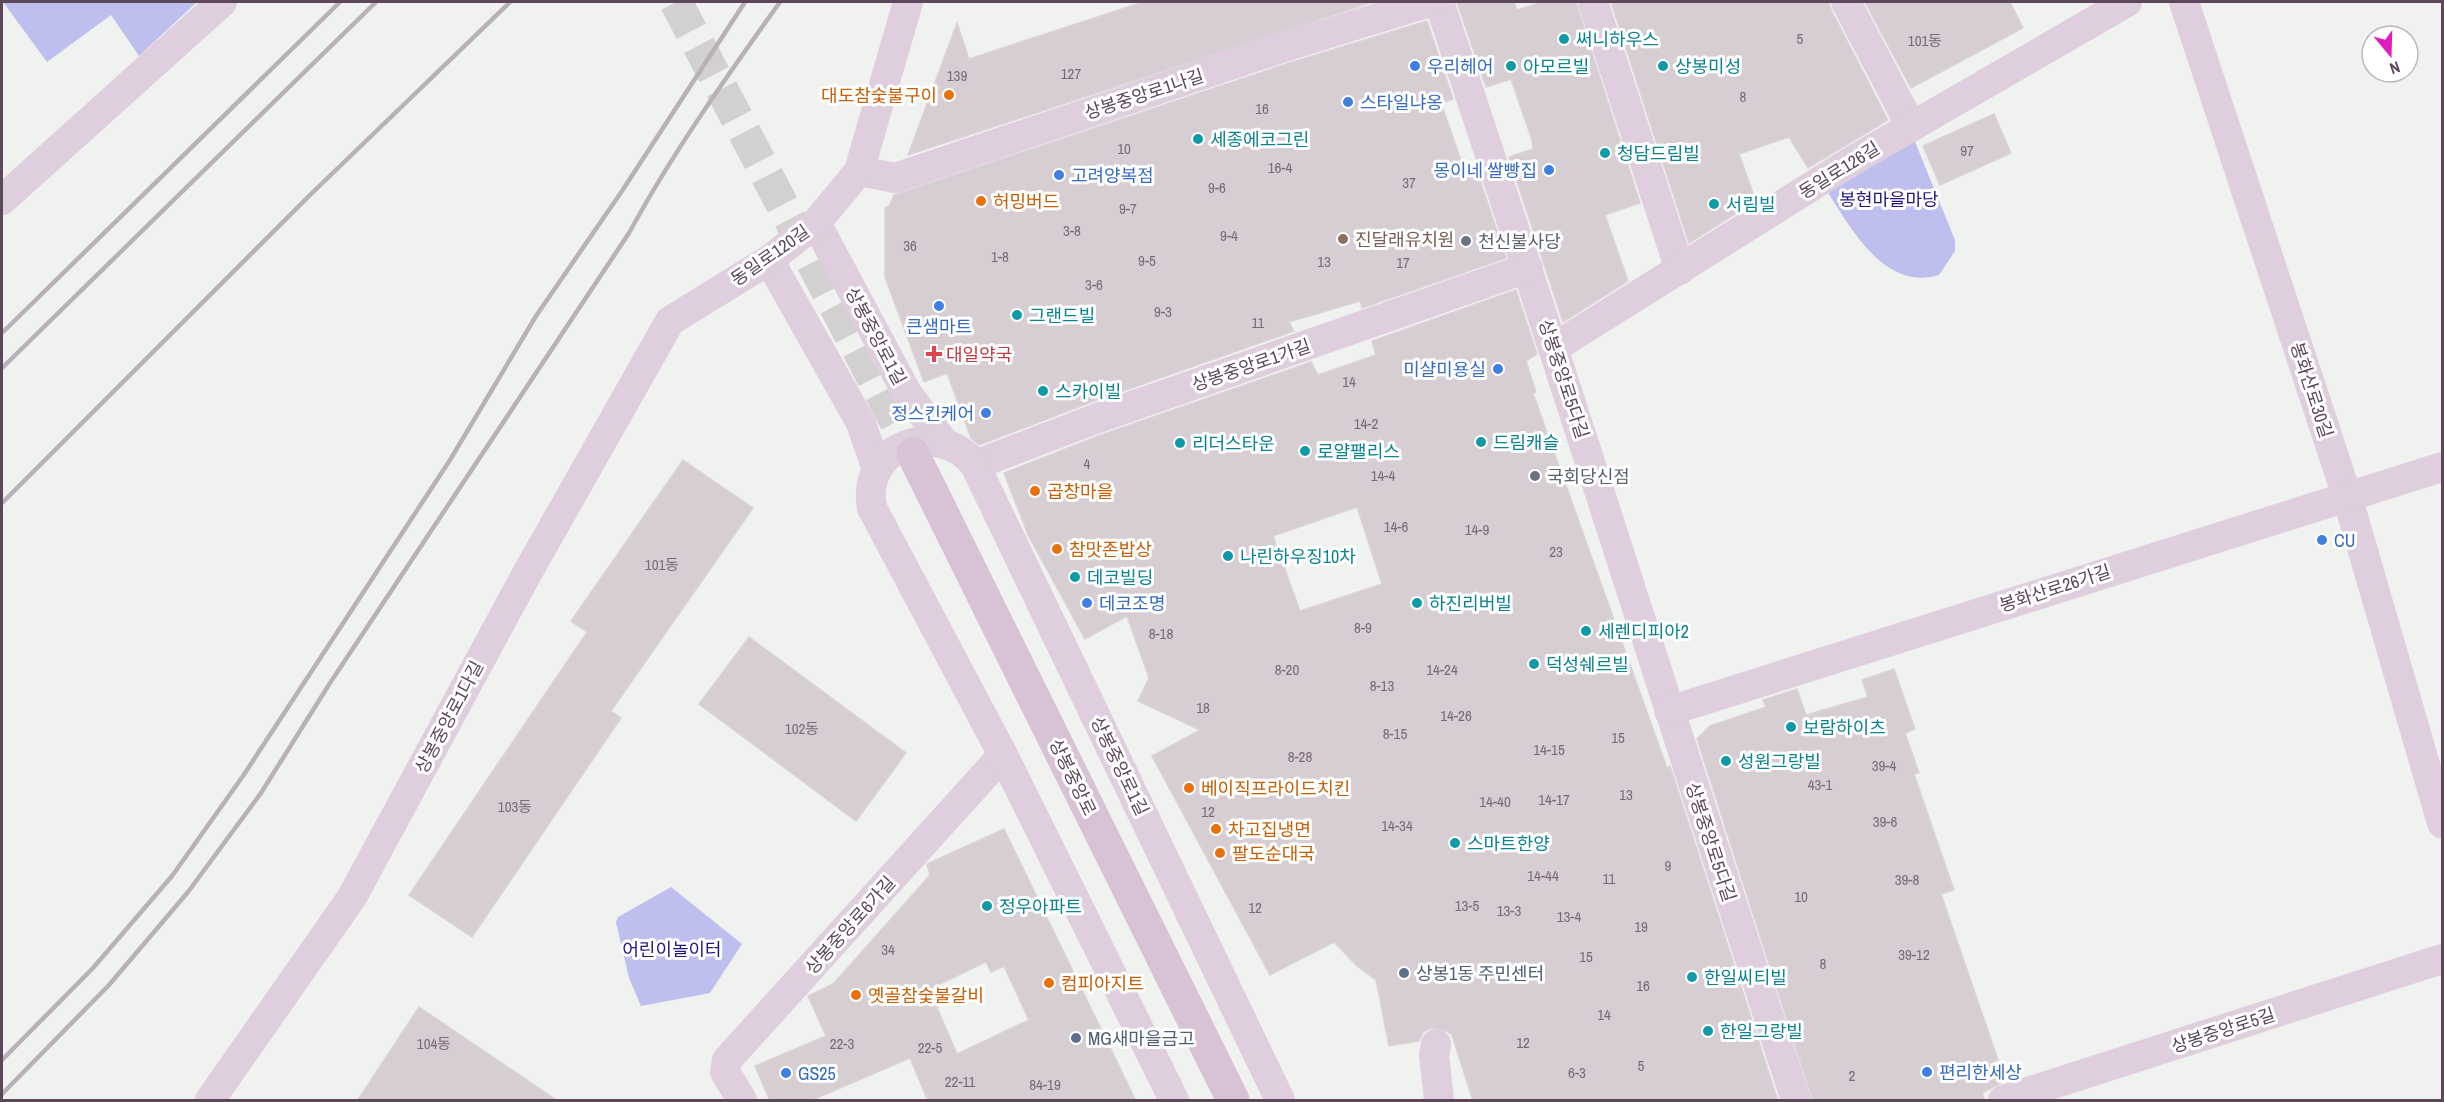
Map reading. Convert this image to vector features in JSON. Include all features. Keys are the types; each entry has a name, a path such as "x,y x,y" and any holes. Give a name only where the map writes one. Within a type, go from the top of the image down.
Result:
{"main road":[{"name":"상봉중앙로","path":"913,454 1233,1101"}],"street":[{"path":"2,200 222,2"},
{"name":"동일로120길","path":"670,321 769,260 816,222 859,171 908,2"},
{"name":"상봉중앙로1나길","path":"859,171 896,178 1273,51 1430,2"},
{"name":"상봉중앙로5다길","path":"1439,2 1555,347 1669,711 1796,1101"},
{"path":"1593,2 1680,270"},
{"path":"1846,2 1911,126"},
{"name":"동일로126길","path":"1555,347 1911,126 2127,2"},
{"name":"봉화산로30길","path":"2184,2 2347,496 2435,779 2442,823"},
{"name":"상봉중앙로1길","path":"816,222 907,393 945,444"},
{"path":"769,260 861,423 877,470 872,479 869,494 872,508 1003,755 1174,1101"},
{"name":"상봉중앙로1가길","path":"975,465 1095,419 1528,268"},
{"name":"상봉중앙로1다길","path":"210,1101 352,897 525,577 670,321"},
{"name":"상봉중앙로1길","path":"877,470 888,456 908,444 932,441 945,444 969,457 975,465 1280,1101"},
{"name":"봉화산로26가길","path":"1669,711 2442,467"},
{"name":"상봉중앙로6가길","path":"742,1101 725,1072 727,1060 1003,755"},
{"name":"상봉중앙로5길","path":"2003,1101 2442,959"},
{"path":"1436,1044 1434,1055 1439,1101"}],"green space":[{"path":"3,2 197,2 139,56 111,15 47,62"},
{"name":"봉현마을마당","path":"1911,132 1955,240 1955,251 1939,275 1919,278 1900,274 1869,251 1823,185"},
{"name":"어린이놀이터","path":"671,887 742,944 710,993 641,1006 629,978 616,922 618,917"}],"building":[{"path":"1143,2 1373,2 908,155 957,23 969,59"},
{"path":"1457,2 1514,2 1517,10 1542,2 1576,2 1640,203 1605,215 1628,281 1563,322 1509,157 1533,149 1532,140 1511,79 1486,87"},
{"path":"1611,2 1829,2 1888,120 1808,168 1789,137 1739,154 1756,201 1689,243"},
{"path":"1865,2 2010,2 2023,28 1911,88"},
{"path":"1427,21 1453,99 1441,103 1465,172 1476,168 1506,258 1362,308 1360,301 1289,322 1294,331 1089,403 979,445 971,438 947,373 924,382 885,277 885,208 889,206 894,195 1289,63"},
{"path":"1994,114 2011,153 1940,185 1923,146"},
{"path":"1516,290 1537,354 1526,361 1536,392 1533,393 1667,768 1670,766 1778,1101 1473,1101 1452,1035 1447,1031 1431,1028 1423,1032 1419,1041 1389,1046 1376,980 1357,966 1334,942 1270,975 1152,756 1200,730 1138,701 1149,678 1127,616 1085,639 1028,535 1004,473 1101,435 1311,362 1318,375 1376,355 1372,341","holes":["1357,507 1382,584 1300,611 1273,536"]},
{"path":"683,460 753,508 611,711 621,718 472,937 409,895 587,632 571,621"},
{"path":"749,637 906,753 856,821 699,704"},
{"path":"1894,669 1915,729 1905,733 1919,773 1914,774 1954,890 1941,894 1998,1060 1994,1061 2001,1083 1982,1093 1985,1101 1813,1101 1697,739 1710,726 1766,707 1763,700 1797,689 1806,715 1868,697 1862,680"},
{"path":"1004,829 1136,1101 928,1101 910,1058 810,1101 770,1101 755,1066 826,1036 808,996 833,984 930,875 927,864","holes":["986,962 991,972 1004,966 1029,1020 957,1054 929,989"]},
{"path":"419,1007 558,1101 357,1101"}],"tunnel":[{"path":"676,2 913,454"}],"railway":[{"path":"2,333 340,2"},
{"path":"2,368 376,2"},
{"path":"2,503 309,196 510,2"},
{"path":"2,1060 93,968 172,876 243,776 450,460 536,316 622,191 745,2"},
{"path":"2,1094 109,985 188,892 261,793 330,683 629,233 701,115 780,2"}],"place":[{"name":"써니하우스","path":"1564,39"},
{"name":"우리헤어","path":"1415,66"},
{"name":"아모르빌","path":"1511,66"},
{"name":"상봉미성","path":"1663,66"},
{"name":"대도참숯불구이","path":"949,95"},
{"name":"스타일냐옹","path":"1348,102"},
{"name":"세종에코그린","path":"1198,139"},
{"name":"청담드림빌","path":"1605,153"},
{"name":"몽이네 쌀빵집","path":"1549,170"},
{"name":"고려양복점","path":"1059,175"},
{"name":"허밍버드","path":"981,201"},
{"name":"서림빌","path":"1714,204"},
{"name":"진달래유치원","path":"1343,239"},
{"name":"천신불사당","path":"1466,241"},
{"name":"큰샘마트","path":"939,306"},
{"name":"그랜드빌","path":"1017,315"},
{"name":"대일약국","path":"934,354"},
{"name":"미샬미용실","path":"1498,369"},
{"name":"스카이빌","path":"1043,391"},
{"name":"정스킨케어","path":"986,413"},
{"name":"드림캐슬","path":"1481,442"},
{"name":"리더스타운","path":"1180,443"},
{"name":"로얄팰리스","path":"1305,451"},
{"name":"국회당신점","path":"1535,476"},
{"name":"곱창마을","path":"1035,491"},
{"name":"CU","path":"2322,540"},
{"name":"참맛존밥상","path":"1057,549"},
{"name":"나린하우징10차","path":"1228,556"},
{"name":"데코빌딩","path":"1075,577"},
{"name":"데코조명","path":"1087,603"},
{"name":"하진리버빌","path":"1417,603"},
{"name":"세렌디피아2","path":"1586,631"},
{"name":"덕성쉐르빌","path":"1534,664"},
{"name":"보람하이츠","path":"1791,727"},
{"name":"성원그랑빌","path":"1726,761"},
{"name":"베이직프라이드치킨","path":"1189,788"},
{"name":"차고집냉면","path":"1216,829"},
{"name":"스마트한양","path":"1455,843"},
{"name":"팔도순대국","path":"1220,853"},
{"name":"정우아파트","path":"987,906"},
{"name":"상봉1동 주민센터","path":"1404,973"},
{"name":"한일씨티빌","path":"1692,977"},
{"name":"컴피아지트","path":"1049,983"},
{"name":"옛골참숯불갈비","path":"856,995"},
{"name":"한일그랑빌","path":"1708,1031"},
{"name":"MG새마을금고","path":"1076,1038"},
{"name":"편리한세상","path":"1927,1072"},
{"name":"GS25","path":"786,1073"}]}
